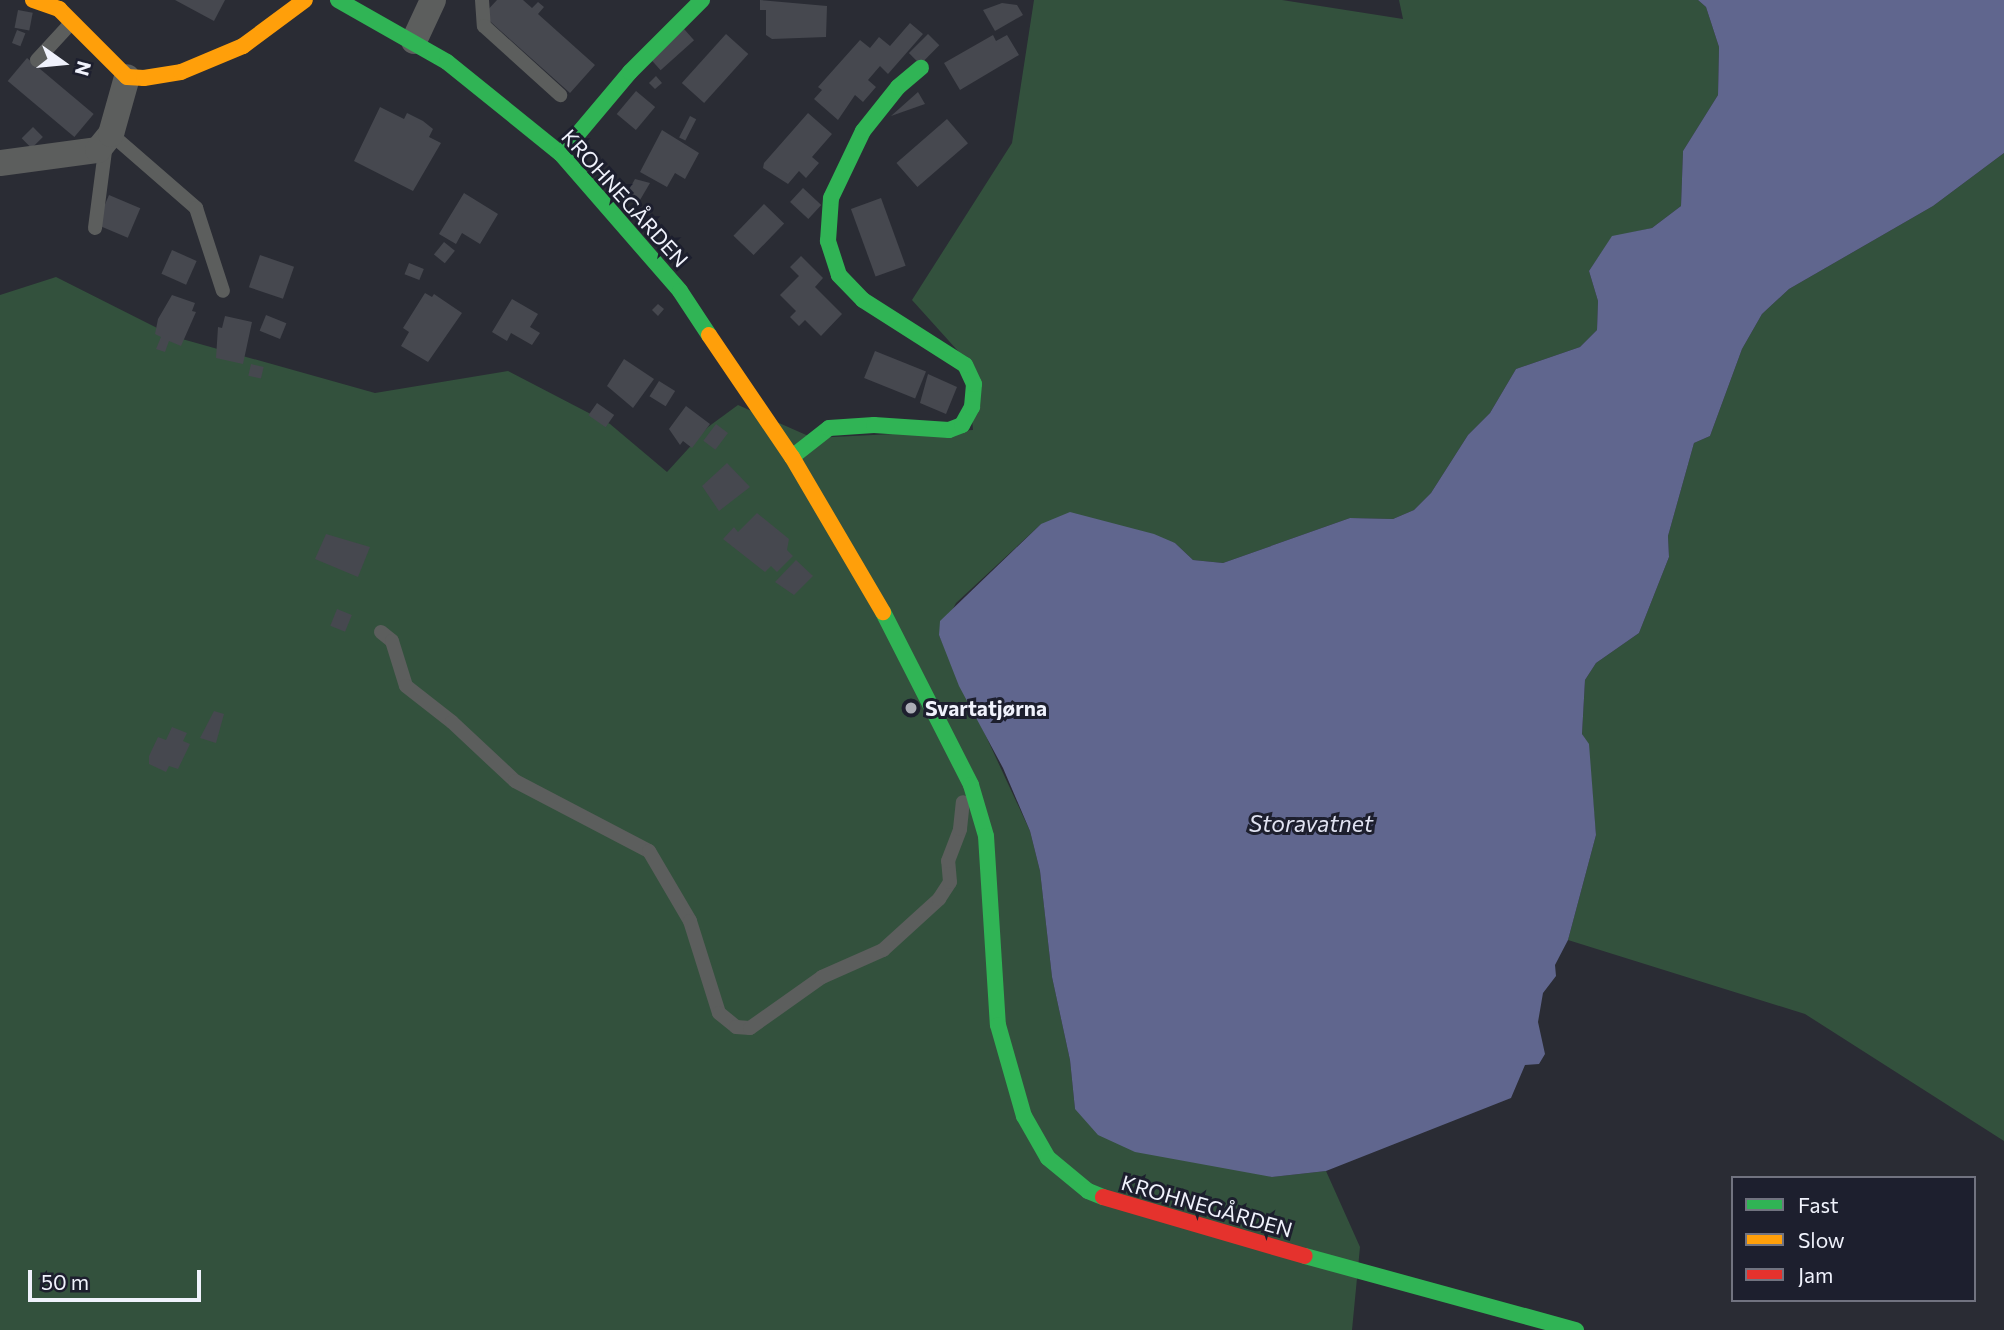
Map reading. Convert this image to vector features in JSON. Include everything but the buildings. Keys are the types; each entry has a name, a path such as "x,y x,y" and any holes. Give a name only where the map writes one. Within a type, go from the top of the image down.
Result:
{"main road":[{"path":"33,0 59,9 113,67 127,77 160,76 205,64 243,46 305,0"},
{"name":"KROHNEGÅRDEN","path":"338,0 414,41 561,154 680,291 792,457 901,642 971,785 986,836 998,1025 1024,1116 1048,1158 1076,1184 1167,1219 1576,1330"},
{"path":"561,154 630,72 702,0"},
{"path":"792,457 830,428 873,425 949,430 962,425 972,407 974,384 965,365 863,300 839,275 828,241 826,226 835,188 863,131 898,87 921,68"}],"street":[{"path":"414,41 433,0"},
{"path":"0,163 98,150 108,138 127,77"}],"lane":[{"path":"482,0 484,26 560,95"},
{"path":"37,60 72,22"},
{"path":"95,228 108,138"},
{"path":"108,138 196,208 223,291"},
{"path":"381,632 392,641 406,687 515,781 649,851 690,921 719,1013 736,1027 750,1028 822,977 883,950 939,899 950,883 948,861 960,829 961,806 971,785"}],"green space":[{"path":"1034,0 1282,0 1403,19 1399,0 1698,0 1706,7 1719,47 1718,95 1683,151 1681,206 1652,228 1612,237 1589,271 1598,301 1597,330 1580,347 1516,369 1490,413 1468,435 1431,493 1414,510 1393,519 1350,518 1223,563 1193,560 1175,543 1041,524 956,603 939,635 1030,831 1040,871 1052,977 1070,1060 1075,1109 1272,1177 1326,1171 1360,1247 1352,1330 0,1330 0,295 56,277 175,337 375,393 508,371 610,424 667,472 708,427 738,405 813,438 973,430 967,361 912,300 1012,143"},
{"path":"2004,153 2004,1141 1805,1014 1568,940 1596,835 1588,744 1582,734 1585,680 1596,663 1639,633 1669,557 1668,536 1694,443 1710,436 1742,349 1762,314 1789,289 1933,206"}],"water":[{"name":"Storavatnet","path":"1698,0 2004,0 2004,153 1933,206 1789,289 1762,314 1742,349 1710,436 1694,443 1668,536 1669,557 1639,633 1596,663 1585,680 1582,734 1589,744 1596,835 1568,940 1555,965 1556,976 1543,993 1538,1022 1545,1054 1539,1064 1525,1065 1511,1098 1326,1171 1272,1177 1135,1152 1098,1135 1075,1109 1070,1060 1052,977 1040,871 1030,831 1003,768 959,686 939,635 940,621 1041,524 1070,512 1154,534 1175,543 1193,560 1223,563 1350,518 1393,519 1414,510 1431,493 1468,435 1490,413 1516,369 1580,347 1597,330 1598,301 1589,271 1612,236 1652,228 1681,206 1683,151 1718,95 1719,47 1706,7"}],"traffic: fast":[{"path":"338,0 447,62 561,154 680,291 709,335"},
{"path":"561,154 630,72 702,0"},
{"path":"792,457 829,428 874,425 949,430 962,425 972,407 974,384 965,365 863,300 839,275 828,241 831,198 863,131 898,87 921,68"},
{"path":"883,612 971,785 986,836 998,1025 1024,1116 1048,1158 1088,1191 1103,1197"},
{"path":"1305,1256 1576,1330"}],"traffic: slow":[{"path":"33,0 59,9 127,77 144,78 181,72 243,46 305,0"},
{"path":"709,335 792,457 883,612"}],"traffic: jam":[{"path":"1103,1197 1305,1256"}],"place":[{"name":"Svartatjørna","path":"911,708"}]}
